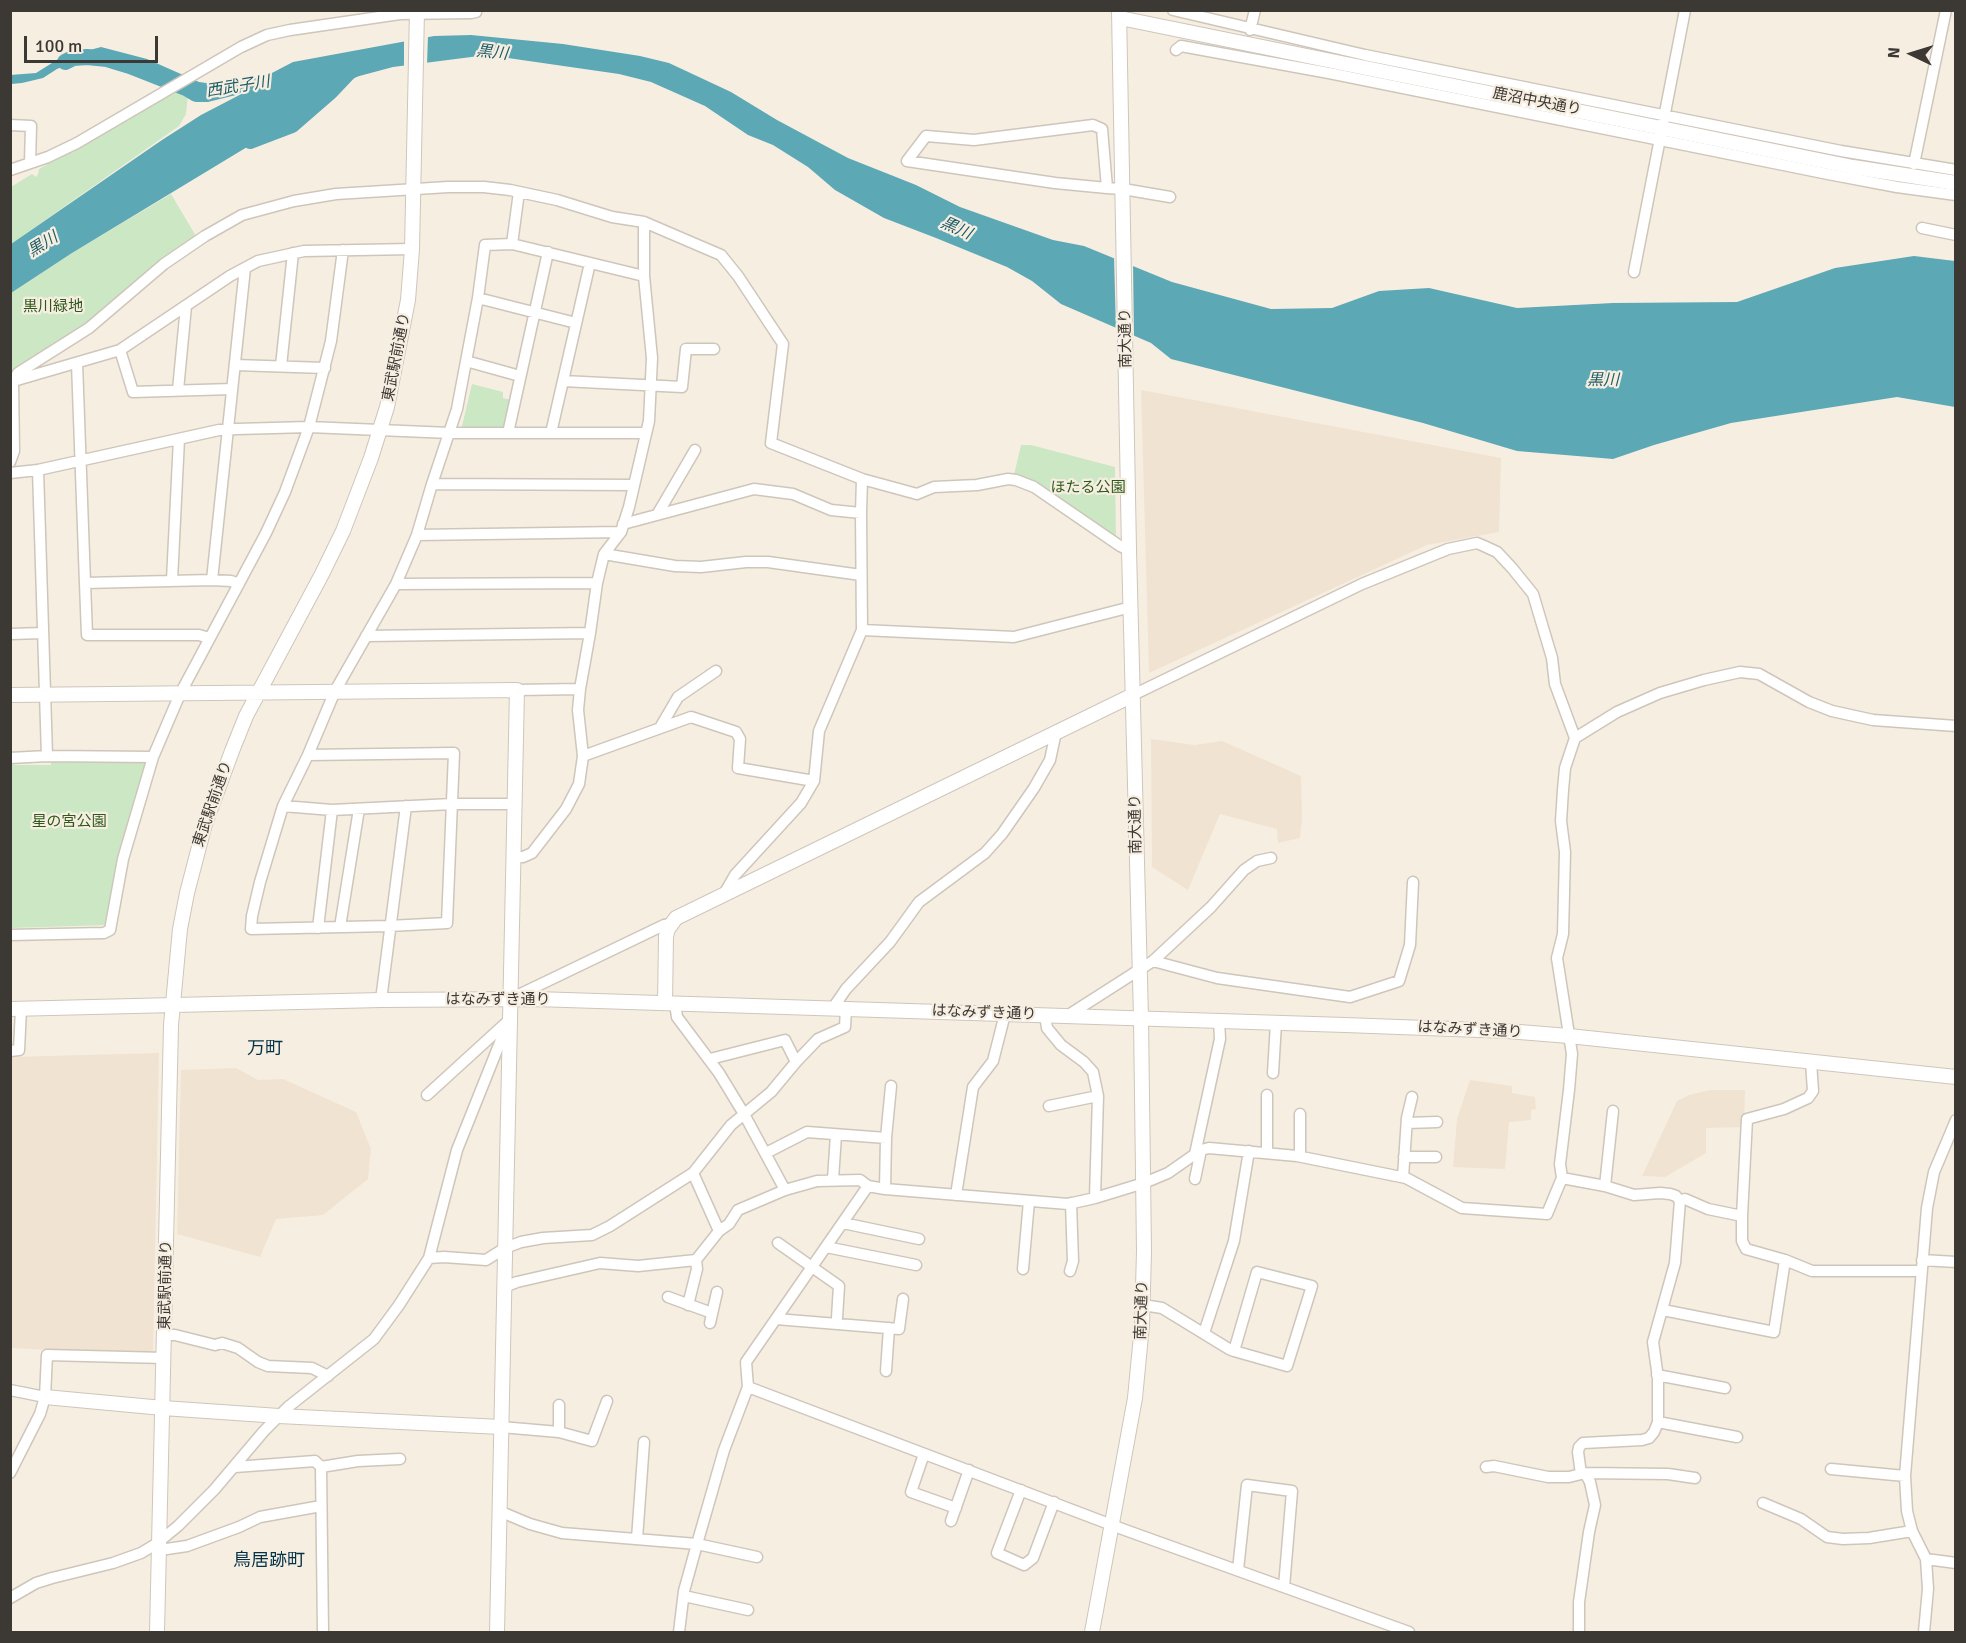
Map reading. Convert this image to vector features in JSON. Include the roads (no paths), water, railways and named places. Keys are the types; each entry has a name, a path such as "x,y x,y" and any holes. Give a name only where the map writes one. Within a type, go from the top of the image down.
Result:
{"street":[{"path":"10,170 48,157 77,143 241,47 267,35 399,12 471,14 476,10"},
{"path":"1173,10 1250,30 1332,60"},
{"path":"1250,30 1255,10"},
{"path":"1634,272 1685,10"},
{"path":"1914,164 1946,10"},
{"name":"東武駅前通り","path":"157,1632 172,1006 180,929 199,846 217,789 246,716 334,551 364,478 393,382 408,300 412,249 417,14"},
{"name":"鹿沼中央通り","path":"1120,14 1197,33 1853,167 1956,183"},
{"name":"南大通り","path":"1092,1632 1135,1398 1143,1305 1144,1183 1129,550 1120,14"},
{"path":"1195,49 1200,17"},
{"path":"1176,50 1181,46 1332,60"},
{"path":"10,125 31,126 30,163"},
{"path":"1107,188 1102,129 1093,125 974,140 926,136 907,160 1055,183 1107,188 1123,193 1170,197"},
{"path":"1662,128 1956,170"},
{"path":"1662,128 1851,179 1956,195"},
{"path":"10,462 14,451 12,381 18,373 89,328 164,264 233,220 255,211 313,198 413,185 484,187 557,200 612,217 644,222 721,255 738,276 783,344 771,443 862,479 917,494 934,487 1016,480 1034,487 1129,550"},
{"path":"512,244 519,192"},
{"path":"514,857 523,857 532,853 566,809 579,784 583,756 578,710 597,583 604,554 622,528 649,421 652,357 644,276 644,222"},
{"path":"1922,228 1956,235"},
{"path":"308,755 454,753 447,923 251,929 260,882 283,806 335,691 396,584 417,535 450,433 466,360 485,245 512,244 644,276"},
{"path":"12,381 120,350 230,276 258,261 304,251 412,249"},
{"path":"10,935 104,933 110,930 123,859 153,757 180,694 275,512 309,428 336,314 343,250"},
{"path":"507,433 548,252"},
{"path":"281,366 293,253"},
{"path":"551,433 590,262"},
{"path":"212,580 245,268"},
{"path":"477,298 576,323"},
{"path":"178,390 186,306"},
{"path":"563,381 682,387 687,349 714,348"},
{"path":"120,350 133,392 232,389"},
{"path":"466,360 520,376"},
{"path":"77,363 87,635 199,635 209,638"},
{"path":"235,365 325,368"},
{"path":"10,473 38,470 80,459 228,429 309,428 450,433 646,433"},
{"path":"172,580 178,439"},
{"path":"657,515 695,450"},
{"path":"38,470 47,756"},
{"path":"724,894 735,874 801,803 814,781 819,731 862,630 862,479"},
{"path":"432,484 634,484"},
{"path":"417,535 622,528 657,515 754,489 793,494 831,510 861,513"},
{"path":"688,1305 696,1260 719,1231 729,1224 738,1210 785,1190 817,1180 860,1180 868,1186 885,1188 1071,1203 1144,1183 1168,1173 1198,1152 1209,1148 1300,1156 1403,1177 1462,1208 1547,1214 1562,1178 1560,1164 1572,1053 1557,958 1563,934 1565,852 1561,821 1563,790 1565,768 1575,738 1555,684 1552,658 1533,594 1497,552 1476,543 1448,549 1362,584 682,914 671,924 666,936 670,1003 677,1017 710,1059 744,1114 785,1190"},
{"path":"604,554 675,566 701,567 768,562 861,575"},
{"path":"85,583 231,580 239,584"},
{"path":"396,584 597,583"},
{"path":"862,630 1014,637 1131,607"},
{"path":"10,634 43,633"},
{"path":"366,636 590,633"},
{"path":"661,726 678,697 716,671"},
{"path":"1575,738 1617,712 1660,693 1740,672 1759,674 1809,702 1832,711 1874,720 1956,726"},
{"path":"10,695 580,689"},
{"path":"496,1632 517,690"},
{"path":"583,756 691,717 736,732 740,739 738,768 814,781"},
{"path":"429,1258 486,1260 505,1248 543,1238 592,1235 693,1173 731,1125 771,1092 818,1039 845,1027 840,1008 846,989 890,942 919,902 985,853 1002,834 1034,788 1050,760 1056,732"},
{"path":"10,758 153,757"},
{"path":"283,806 332,810 452,804 514,804"},
{"path":"381,1000 406,806"},
{"path":"340,927 359,809"},
{"path":"318,928 332,810"},
{"path":"1067,1016 1153,961 1211,907 1244,870 1257,861 1271,858"},
{"path":"1153,961 1217,978 1350,997 1399,981 1410,945 1413,882"},
{"path":"510,999 664,925 671,924"},
{"name":"はなみずき通り","path":"16,1009 510,999 1141,1018 1507,1031 1956,1077"},
{"path":"10,1051 19,1050 16,1009"},
{"path":"956,1195 973,1087 993,1061 1005,1014"},
{"path":"1045,1016 1047,1028 1061,1046 1084,1062 1093,1072 1098,1096 1095,1198"},
{"path":"427,1095 510,1020"},
{"path":"160,1545 235,1467 264,1431 288,1407 374,1339 399,1305 429,1258 457,1150 510,1020"},
{"path":"1195,1179 1220,1039 1219,1021"},
{"path":"1273,1073 1275,1023"},
{"path":"710,1059 785,1040 796,1062"},
{"path":"1811,1062 1813,1091 1808,1098 1784,1109 1748,1119 1742,1216 1742,1241 1746,1249 1785,1260 1812,1271 1956,1262"},
{"path":"885,1188 886,1138 891,1086"},
{"path":"1267,1152 1268,1095"},
{"path":"1049,1106 1098,1096"},
{"path":"1403,1177 1407,1123 1413,1097"},
{"path":"1605,1186 1613,1112"},
{"path":"1300,1114 1300,1156"},
{"path":"1924,1632 1928,1589 1926,1560 1912,1531 1907,1511 1905,1476 1927,1208 1934,1172 1956,1120"},
{"path":"1407,1123 1437,1122"},
{"path":"766,1153 807,1132 886,1138"},
{"path":"833,1179 836,1135"},
{"path":"1204,1333 1234,1241 1249,1151"},
{"path":"1404,1157 1436,1156"},
{"path":"693,1173 719,1231"},
{"path":"1562,1178 1605,1186 1634,1195 1671,1194 1680,1201 1675,1263 1653,1342 1657,1375 1658,1422 1652,1436 1646,1440 1583,1443 1578,1452 1583,1474 1590,1482 1596,1505 1589,1532 1579,1602 1579,1632"},
{"path":"679,1632 684,1596 697,1544 724,1450 748,1387 746,1362 868,1186"},
{"path":"1680,1201 1685,1199 1707,1209 1742,1216"},
{"path":"1023,1269 1029,1201"},
{"path":"1070,1270 1073,1261 1071,1203"},
{"path":"843,1223 919,1239"},
{"path":"778,1243 840,1286 837,1318"},
{"path":"826,1247 916,1265"},
{"path":"504,1287 600,1263 638,1266 696,1260"},
{"path":"1663,1310 1774,1332 1785,1260"},
{"path":"1143,1305 1162,1308 1234,1351 1287,1366 1312,1286 1257,1272 1234,1351"},
{"path":"668,1298 688,1305 711,1318 717,1292"},
{"path":"776,1319 899,1329 903,1299"},
{"path":"886,1371 889,1328"},
{"path":"164,1335 175,1335 214,1345 222,1342 238,1347 258,1362 268,1366 312,1368 328,1376"},
{"path":"10,1473 40,1414 45,1397 47,1355 164,1358"},
{"path":"1657,1375 1725,1388"},
{"path":"748,1387 1113,1525 1409,1632"},
{"path":"10,1390 45,1397 163,1408 559,1432 592,1441 607,1401"},
{"path":"559,1404 559,1432"},
{"path":"1658,1422 1737,1437"},
{"path":"637,1539 644,1442"},
{"path":"924,1454 911,1492 956,1508"},
{"path":"321,1467 358,1461 400,1459"},
{"path":"235,1467 315,1461 321,1467 323,1632"},
{"path":"1486,1467 1494,1466 1548,1477 1583,1474 1668,1474 1695,1478"},
{"path":"1831,1469 1905,1476"},
{"path":"951,1521 969,1470"},
{"path":"1238,1570 1247,1485 1292,1491 1284,1587"},
{"path":"1021,1490 997,1553 1024,1565 1034,1558 1054,1502"},
{"path":"1763,1503 1801,1519 1827,1537 1852,1539 1912,1531"},
{"path":"10,1598 36,1583 108,1564 152,1547 187,1546 260,1517 321,1506"},
{"path":"499,1511 530,1524 562,1533 697,1544 757,1557"},
{"path":"1926,1560 1956,1563"},
{"path":"684,1596 748,1610"}],"water":[{"name":"黒川","path":"471,35 563,44 669,63 731,92 848,158 916,185 960,207 1053,240 1084,246 1172,282 1271,309 1332,308 1379,291 1429,288 1517,308 1613,303 1737,302 1835,268 1914,256 1955,261 1955,407 1897,397 1731,423 1613,459 1517,451 1423,423 1171,359 1151,343 1061,304 1032,281 1007,267 884,218 835,190 808,167 773,145 748,135 705,106 651,82 619,74 487,55 393,67 337,82 290,121 72,253 11,293 11,244 162,140 201,115 251,89 232,94 197,91 165,75 103,54 76,61 43,78 22,83 11,84 10,75 36,73 60,58 101,47 147,59 199,82 228,86 270,74 293,62 434,36"}],"waterway":[{"name":"西武子川","path":"65,62 73,58 107,59 186,88 196,94 207,94 235,87"},
{"name":"黒川","path":"250,141 292,125 349,72 358,67"}],"district":[{"name":"万町","path":"265,1049"},
{"name":"鳥居跡町","path":"269,1561"}],"park label":[{"name":"黒川緑地","path":"53,307"},
{"name":"ほたる公園","path":"1088,488"},
{"name":"星の宮公園","path":"69,822"}]}
